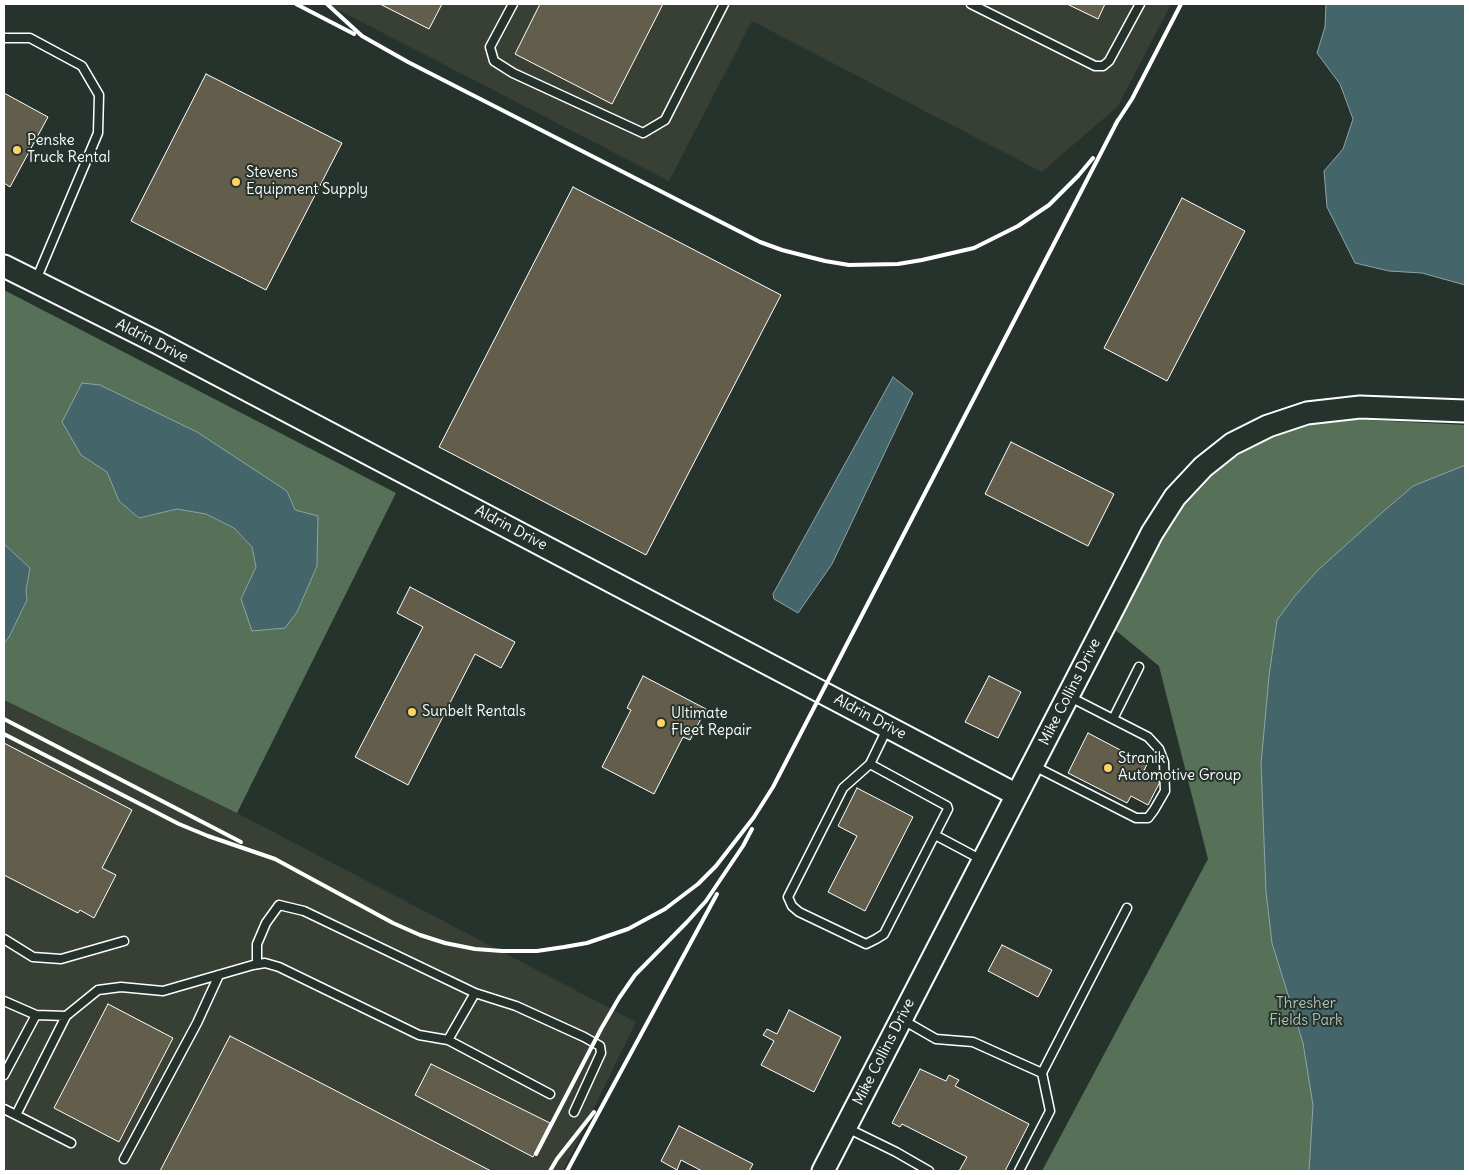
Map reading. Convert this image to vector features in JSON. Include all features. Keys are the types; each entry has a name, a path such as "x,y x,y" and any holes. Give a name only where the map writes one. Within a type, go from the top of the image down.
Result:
{"street":[{"name":"Aldrin Drive","path":"4,266 184,357 1017,796"},
{"name":"Mike Collins Drive","path":"823,1171 1152,534 1175,497 1203,467 1232,444 1268,426 1307,413 1360,406 1465,411"}],"lane":[{"path":"512,4 490,47 494,61 513,73 642,133 664,120 724,4"},
{"path":"971,4 1095,66 1103,66 1110,61 1140,4"},
{"path":"4,38 30,38 82,66 99,95 98,133 35,281"},
{"path":"1113,719 1139,667"},
{"path":"1032,765 1136,818 1148,818 1165,791 1164,762 1159,749 1148,737 1068,696"},
{"path":"870,764 947,806 948,809 884,934 866,944 799,912 792,906 788,897 843,788 870,764 888,727"},
{"path":"935,835 983,860"},
{"path":"257,964 257,944 266,923 279,905 304,911 475,993 516,1006 584,1037 600,1046 601,1053 574,1112"},
{"path":"1019,1171 1050,1111 1042,1073 1127,908"},
{"path":"4,939 33,957 61,959 124,941"},
{"path":"16,1116 66,1016 98,990 120,987 163,991 219,974 266,963 419,1035 448,1040 550,1094"},
{"path":"124,1160 197,1023 219,974"},
{"path":"448,1040 475,993"},
{"path":"4,1000 36,1015 66,1016"},
{"path":"4,1075 36,1015"},
{"path":"901,1019 936,1038 974,1042 1042,1073"},
{"path":"4,1109 70,1143"},
{"path":"845,1127 896,1152 928,1171"}],"shaded area":[{"path":"327,4 1171,4 1118,106 1042,172 752,21 669,181"},
{"path":"4,700 237,813 636,1022 563,1171 4,1171"}],"green space":[{"path":"4,290 396,493 237,813 4,700 4,643 9,637 27,600 26,590 30,568 4,544","holes":["107,472 287,490 295,510 317,516 317,566 297,612 241,599 256,567 252,547 234,528 206,514 177,509 139,518 119,501"]},
{"name":"Thresher Fields Park","path":"1350,419 1465,425 1465,1171 1042,1171 1208,859 1159,666 1114,629 1176,512 1202,484 1227,462 1281,432 1315,424"}],"water":[{"path":"1326,4 1465,4 1465,285 1422,273 1389,271 1355,263 1327,207 1324,171 1343,149 1353,119 1340,84 1317,53 1325,27"},
{"path":"893,377 913,393 832,564 798,613 774,599 773,594"},
{"path":"82,383 100,385 197,432 287,491 295,510 318,516 317,566 297,612 285,628 252,631 241,599 256,567 252,547 234,528 206,514 177,509 139,518 119,501 107,472 81,455 62,422"},
{"path":"1465,466 1465,1171 1309,1171 1313,1105 1303,1043 1272,943 1266,892 1261,764 1269,676 1277,620 1317,571 1413,486"},
{"path":"4,544 30,568 26,590 27,600 9,637 4,643"}],"building":[{"path":"380,4 442,4 429,29"},
{"path":"540,4 663,4 612,104 515,54"},
{"path":"1067,4 1105,4 1098,19"},
{"name":"Stevens Equipment Supply","path":"206,74 342,143 266,290 131,221"},
{"name":"Penske Truck Rental","path":"4,93 48,117 10,187 4,183"},
{"path":"573,187 781,295 646,555 439,447"},
{"path":"1182,198 1245,231 1167,381 1104,348"},
{"path":"1011,442 1114,494 1088,546 985,494"},
{"name":"Sunbelt Rentals","path":"410,587 515,642 501,668 475,654 408,785 355,757 423,627 397,613"},
{"name":"Ultimate Fleet Repair","path":"643,676 706,709 690,740 683,737 654,794 602,767 631,710 627,708"},
{"path":"989,676 1021,692 998,738 965,722"},
{"name":"Stranik Automotive Group","path":"1088,733 1147,764 1143,773 1160,782 1148,805 1131,796 1127,803 1068,773"},
{"path":"4,743 132,810 102,868 116,875 94,918 80,910 78,913 4,875"},
{"path":"857,788 913,817 865,911 828,892 857,836 838,826"},
{"path":"1002,945 1052,970 1038,997 988,971"},
{"path":"108,1004 173,1038 119,1142 54,1108"},
{"path":"789,1010 841,1037 814,1092 761,1065 774,1041 763,1035 767,1029 777,1034"},
{"path":"230,1036 491,1171 160,1171"},
{"path":"431,1064 550,1123 533,1157 415,1095"},
{"path":"920,1069 946,1081 949,1075 959,1080 955,1086 1029,1124 1005,1171 959,1171 967,1157 902,1124 900,1127 892,1123"},
{"path":"679,1126 753,1164 749,1171 702,1171 681,1160 677,1170 661,1161"}],"railway":[{"path":"296,4 354,34"},
{"path":"327,4 362,36 408,62 760,242 782,250 825,261 849,265 898,264 974,248 1018,226 1049,205 1093,158"},
{"path":"1115,125 1132,99 1181,4"},
{"path":"4,734 179,824 275,859 393,923 420,935 445,943 475,949 502,951 537,951 564,947 587,943 628,929 665,909 698,884 716,866 754,817 773,787 1118,120"},
{"path":"4,719 241,842"},
{"path":"536,1154 619,998 635,975 706,901 743,846 752,829"},
{"path":"567,1171 717,894"},
{"path":"550,1171 557,1159 594,1112"}],"place":[{"name":"Penske Truck Rental","path":"17,150"},
{"name":"Stevens Equipment Supply","path":"236,182"},
{"name":"Sunbelt Rentals","path":"412,712"},
{"name":"Ultimate Fleet Repair","path":"661,723"},
{"name":"Stranik Automotive Group","path":"1108,768"}]}
